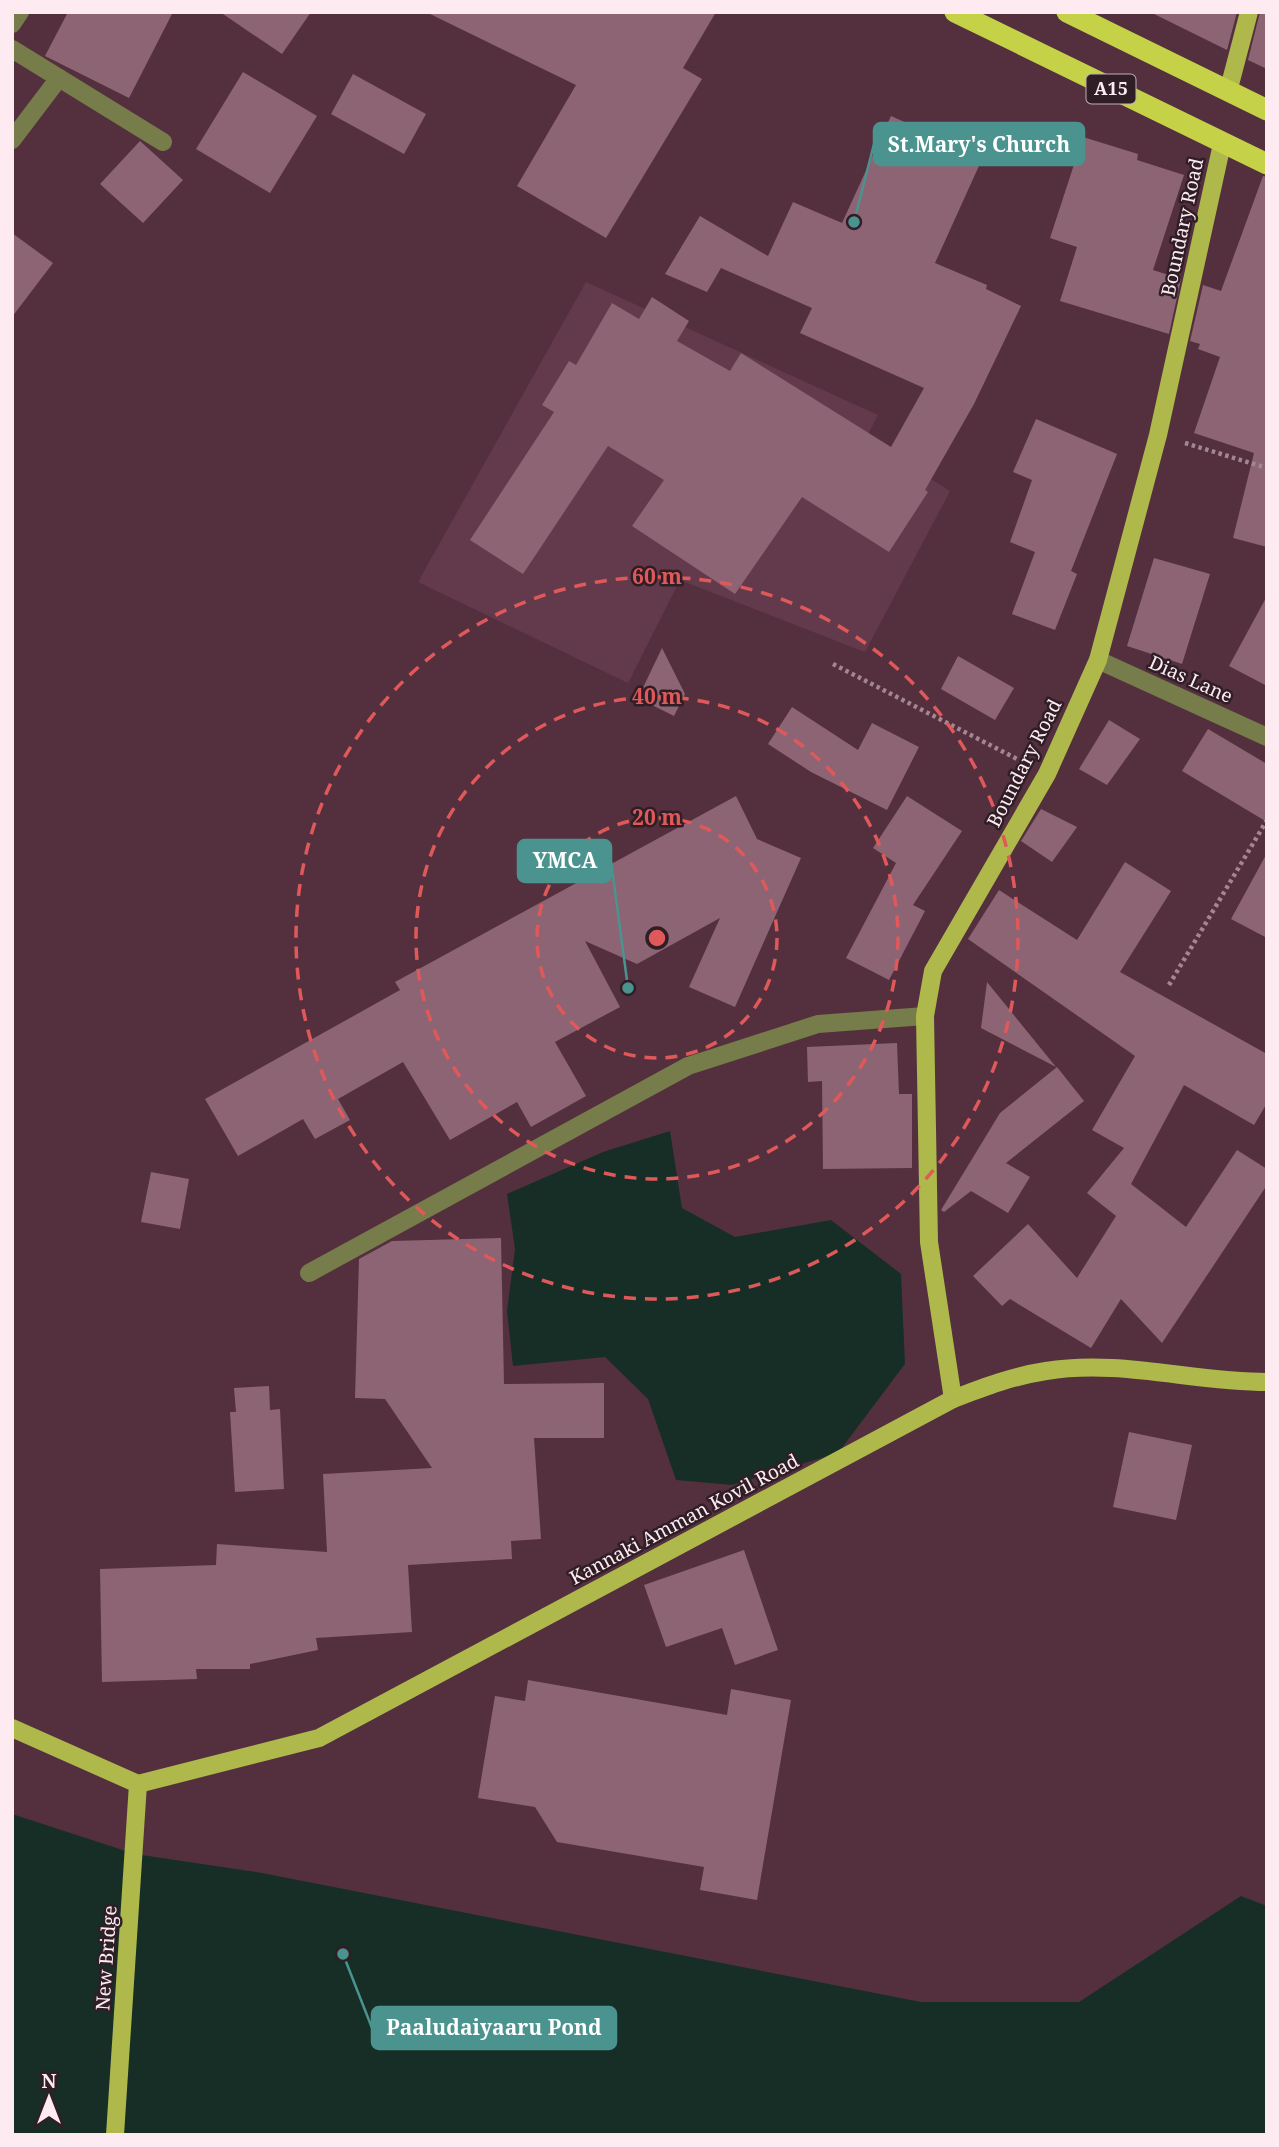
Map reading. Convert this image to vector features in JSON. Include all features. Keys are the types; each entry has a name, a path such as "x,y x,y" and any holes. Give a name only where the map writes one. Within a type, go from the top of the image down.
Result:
{"highway":[{"name":"A15","path":"956,12 1267,164"},
{"name":"A15","path":"1067,12 1267,110"}],"main road":[{"path":"1227,92 1249,12"},
{"name":"Boundary Road","path":"953,1399 929,1242 925,1016 933,971 1047,774 1098,660 1158,435 1222,144"},
{"name":"Kannaki Amman Kovil Road","path":"138,1784 319,1738 953,1399 1008,1378 1048,1370 1087,1368 1224,1382 1267,1382"},
{"path":"12,1728 138,1784"},
{"name":"New Bridge","path":"115,2135 138,1784"}],"street":[{"path":"12,24 20,12"},
{"path":"12,49 163,142"},
{"path":"12,140 59,78"},
{"name":"Dias Lane","path":"1098,660 1267,737"},
{"path":"309,1273 688,1066 818,1024 925,1016"}],"path":[{"path":"1158,435 1267,468"},
{"path":"833,664 1047,774"},
{"path":"1169,985 1267,820"}],"shaded area":[{"path":"586,282 878,415 866,438 950,491 865,652 680,580 628,683 418,582"},
{"path":"670,1131 682,1208 735,1237 831,1220 901,1274 905,1364 838,1453 732,1485 676,1480 648,1399 605,1357 513,1366 507,1311 515,1249 507,1194 603,1152"},
{"path":"12,1814 135,1854 262,1873 921,2002 1079,2002 1241,1896 1267,1906 1267,2135 12,2135"}],"building":[{"path":"68,12 173,12 129,98 45,56"},
{"path":"220,12 311,12 282,54"},
{"path":"426,12 716,12 683,68 702,79 606,238 517,186 576,85"},
{"path":"1150,12 1237,12 1227,50"},
{"path":"1260,12 1267,12 1267,69 1248,60"},
{"path":"243,72 317,116 270,193 196,149"},
{"path":"353,74 426,114 404,154 331,114"},
{"path":"891,116 983,157 935,263 987,285 986,289 1021,306 974,404 925,490 928,492 889,552 802,497 735,594 632,526 664,480 608,446 523,574 470,540 554,412 542,405 569,361 576,365 612,303 639,319 652,297 689,321 677,341 730,371 741,353 891,447 924,388 800,333 812,308 721,268 707,292 665,274 700,216 768,256 793,202 842,223"},
{"path":"1083,137 1138,154 1137,160 1184,175 1153,270 1181,279 1169,334 1060,301 1077,247 1050,238"},
{"path":"140,141 183,180 143,223 100,184"},
{"path":"1263,176 1267,177 1267,547 1233,538 1254,453 1194,433 1220,357 1198,349 1200,344 1190,341 1203,285 1221,291"},
{"path":"12,233 53,263 12,317"},
{"path":"1036,419 1117,454 1071,571 1077,574 1055,630 1012,614 1035,552 1010,542 1032,480 1013,472"},
{"path":"1154,558 1210,574 1182,664 1127,646"},
{"path":"1267,596 1267,686 1229,666"},
{"path":"662,648 685,694 674,716 638,698"},
{"path":"958,656 1014,688 995,720 941,689"},
{"path":"792,707 858,750 872,723 919,747 887,810 811,772 768,744"},
{"path":"1109,720 1140,739 1107,785 1079,769"},
{"path":"1208,729 1267,764 1267,822 1182,771"},
{"path":"736,796 757,839 801,858 735,1007 689,987 720,918 637,964 585,941 620,1007 555,1042 586,1096 531,1127 517,1102 450,1140 403,1062 338,1099 350,1120 315,1139 303,1119 238,1156 205,1099 400,990 395,982"},
{"path":"907,796 962,831 913,905 925,911 889,980 846,958 896,863 873,848"},
{"path":"1041,809 1077,827 1052,862 1021,841"},
{"path":"1267,853 1267,938 1231,919"},
{"path":"1125,862 1171,891 1120,972 1267,1054 1267,1103 1254,1125 1184,1085 1131,1184 1186,1227 1237,1150 1267,1169 1267,1185 1162,1343 1121,1299 1091,1348 1010,1299 1002,1306 973,1276 1028,1224 1077,1278 1116,1216 1087,1193 1124,1148 1092,1130 1135,1056 968,939 999,890 1077,940"},
{"path":"987,982 1056,1067 981,1028"},
{"path":"897,1043 899,1094 912,1094 912,1168 823,1169 822,1081 808,1082 807,1047"},
{"path":"1057,1067 1084,1101 1006,1163 1030,1177 1008,1213 971,1191 944,1212 941,1210 1000,1113"},
{"path":"151,1172 189,1179 180,1229 141,1222"},
{"path":"501,1238 504,1384 604,1383 604,1438 534,1438 541,1539 511,1541 512,1559 408,1565 412,1632 316,1638 318,1650 250,1664 250,1669 196,1669 197,1679 102,1682 100,1569 216,1565 217,1544 327,1552 323,1474 432,1468 385,1399 355,1398 359,1259 392,1241"},
{"path":"269,1386 270,1410 280,1409 284,1489 235,1492 230,1412 236,1412 234,1388"},
{"path":"1129,1432 1192,1445 1176,1520 1113,1507"},
{"path":"744,1550 778,1650 735,1665 722,1628 666,1647 644,1585"},
{"path":"528,1680 727,1715 731,1689 791,1700 757,1900 700,1890 704,1867 557,1842 535,1807 478,1798 495,1696 525,1701"}],"place":[{"name":"St.Mary's Church","path":"854,222"},
{"name":"YMCA","path":"628,988"},
{"name":"Paaludaiyaaru Pond","path":"343,1954"}]}
